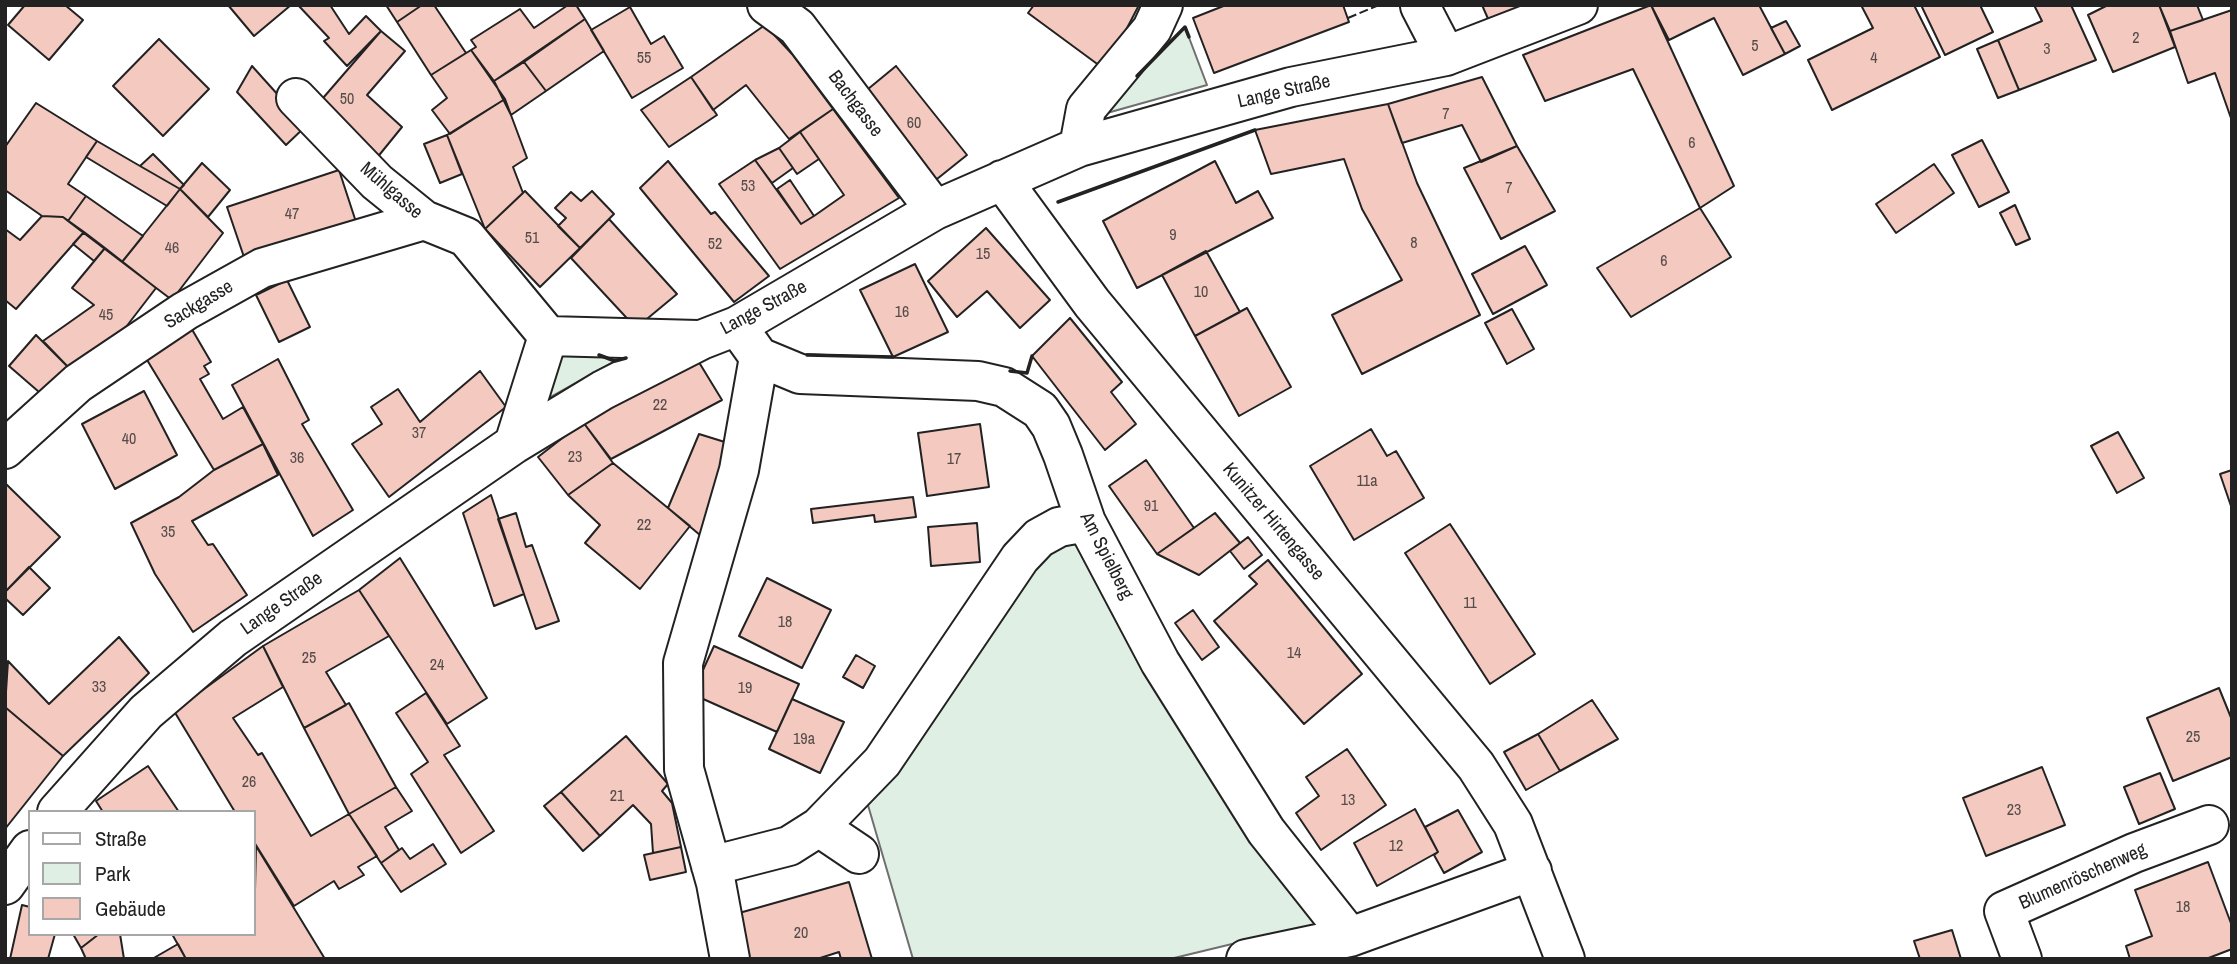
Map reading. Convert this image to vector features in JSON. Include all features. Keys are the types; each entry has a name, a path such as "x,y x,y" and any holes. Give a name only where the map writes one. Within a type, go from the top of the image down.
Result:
{"street":[{"name":"Bachgasse","path":"767,5 797,27 935,211"},
{"path":"1079,147 1086,109 1152,29 1163,5"},
{"name":"Lange Straße","path":"59,810 146,712 233,638 514,444 603,390 701,340 737,326 935,211 1079,147 1291,87 1446,57 1578,5"},
{"path":"1420,6 1446,57"},
{"name":"Mühlgasse","path":"296,98 377,182 424,220 466,237 548,336"},
{"name":"Kunitzer Hirtengasse","path":"1002,180 1101,314 1476,766 1513,824 1565,959"},
{"name":"Sackgasse","path":"5,449 78,383 185,312 262,268 424,220"},
{"path":"730,959 711,866 684,769 683,663 739,470 759,357 737,326"},
{"path":"514,444 548,336 701,340"},
{"name":"Am Spielberg","path":"759,357 800,374 978,381 1004,387 1023,396 1040,410 1051,426 1086,522 1160,662 1266,831 1350,937"},
{"path":"711,866 789,846 819,827 881,762 1020,558 1040,538 1059,527 1086,522"},
{"name":"Blumenröschenweg","path":"2022,959 2004,911 2134,853 2209,825"},
{"path":"819,827 859,854"},
{"path":"5,885 28,853"},
{"path":"1246,959 1350,937 1532,871"}],"green space":[{"path":"1185,27 1207,85 1107,113 1120,92"},
{"path":"593,352 615,361 545,400 555,355"},
{"path":"1075,542 1083,549 1335,930 1261,937 1170,959 913,959 865,795 1051,544"}],"building":[{"path":"25,5 65,5 83,20 49,60 8,25"},
{"path":"228,5 291,5 254,36"},
{"path":"298,5 330,5 349,34 366,16 381,31 347,66 324,41 329,38"},
{"path":"386,5 422,5 397,22"},
{"path":"422,5 434,5 466,53 431,75 397,22"},
{"path":"568,5 576,5 585,19 494,81 471,50 476,47 471,40 520,9 534,28"},
{"path":"1034,5 1139,5 1125,32 1100,66 1028,13"},
{"path":"1226,5 1343,5 1349,22 1214,73 1193,18"},
{"path":"1482,5 1530,5 1489,21"},
{"path":"1651,5 1759,5 1785,54 1743,75 1714,18 1669,40"},
{"path":"1651,5 1734,186 1700,208 1633,69 1545,101 1523,55"},
{"path":"1861,5 1914,5 1940,57 1832,110 1808,60 1873,28"},
{"path":"1921,5 1980,5 1993,32 1945,55"},
{"path":"2034,5 2071,5 2096,60 2019,90 1998,40 2042,21"},
{"path":"2108,5 2159,5 2175,47 2113,72 2088,15"},
{"path":"2159,5 2197,5 2203,20 2170,31"},
{"path":"630,7 651,44 664,36 683,68 632,98 591,30"},
{"path":"2232,10 2232,121 2215,73 2188,83 2170,31"},
{"path":"585,19 604,51 546,91 524,62"},
{"path":"1786,21 1800,46 1785,54 1771,28"},
{"path":"765,25 792,54 833,109 789,139 746,85 713,110 691,77"},
{"path":"381,31 405,51 367,95 402,127 376,159 317,105"},
{"path":"159,39 209,89 163,136 113,86"},
{"path":"1998,40 2019,90 1998,98 1977,49"},
{"path":"471,50 505,99 450,134 432,110 447,98 431,75"},
{"path":"524,62 546,91 511,115 494,81"},
{"path":"252,66 306,126 286,145 237,92"},
{"path":"896,66 967,155 932,183 862,94"},
{"path":"691,77 717,115 669,147 641,110"},
{"path":"1482,77 1517,146 1481,162 1462,125 1402,143 1388,104"},
{"path":"505,99 527,158 513,167 523,193 485,229 447,135"},
{"path":"36,103 97,141 68,184 86,196 68,221 63,217 42,216 5,190 5,147"},
{"path":"1388,104 1417,183 1480,315 1362,374 1332,315 1402,280 1362,209 1344,159 1271,174 1255,130"},
{"path":"833,109 899,198 780,269 719,184 755,160 801,224 814,216 844,195 800,132"},
{"path":"800,132 819,159 797,174 779,148"},
{"path":"447,135 462,174 440,183 424,144"},
{"path":"1982,140 2009,192 1979,207 1952,155"},
{"path":"97,141 180,189 167,206 86,157"},
{"path":"1517,146 1555,211 1501,239 1464,168"},
{"path":"779,148 793,168 772,183 755,160"},
{"path":"153,154 184,185 180,189 140,166"},
{"path":"668,161 711,214 715,212 769,276 734,302 640,188"},
{"path":"1215,161 1236,203 1258,191 1273,218 1137,288 1103,221"},
{"path":"202,163 230,190 208,217 180,189"},
{"path":"1934,164 1954,193 1896,233 1876,204"},
{"path":"339,170 356,222 245,260 227,207"},
{"path":"790,180 814,216 801,224 777,189"},
{"path":"180,189 223,233 172,300 122,262"},
{"path":"525,191 580,248 540,287 485,229"},
{"path":"592,191 614,214 580,248 558,226 566,218 555,208 571,192 581,201"},
{"path":"86,196 143,236 122,262 68,221"},
{"path":"2015,205 2030,239 2016,245 2000,213"},
{"path":"1700,208 1731,257 1631,317 1597,268"},
{"path":"42,216 63,217 84,232 16,309 5,300 5,229 20,240"},
{"path":"609,219 677,294 636,328 571,258"},
{"path":"986,228 1050,300 1020,328 987,291 957,317 928,281"},
{"path":"84,232 105,248 94,261 73,244"},
{"path":"1525,246 1547,285 1493,314 1472,274"},
{"path":"105,248 156,288 126,327 70,369 43,341 94,305 72,288"},
{"path":"1206,251 1240,312 1195,336 1162,275"},
{"path":"915,264 948,332 893,357 860,290"},
{"path":"287,280 310,327 279,342 256,295"},
{"path":"1247,308 1291,387 1239,416 1195,336"},
{"path":"1512,309 1534,349 1507,364 1485,323"},
{"path":"1070,318 1122,382 1111,392 1136,424 1105,450 1032,356"},
{"path":"190,326 211,362 204,366 209,374 200,379 223,419 243,407 263,444 214,470 144,355"},
{"path":"36,335 70,369 39,392 9,366"},
{"path":"278,359 309,420 302,424 353,510 313,536 232,385"},
{"path":"697,359 722,400 611,459 583,422"},
{"path":"480,371 506,407 389,497 352,444 382,424 371,407 398,389 420,422"},
{"path":"144,391 177,455 115,489 82,424"},
{"path":"583,422 613,463 568,495 538,457"},
{"path":"980,424 989,487 927,496 918,433"},
{"path":"1371,429 1387,456 1396,451 1424,498 1354,540 1310,466"},
{"path":"2118,432 2144,478 2117,493 2091,446"},
{"path":"699,434 728,443 707,541 668,508"},
{"path":"263,444 278,475 192,521 208,545 213,544 247,595 193,632 155,574 131,523 179,497 214,470"},
{"path":"1146,460 1194,528 1157,554 1109,486"},
{"path":"613,463 690,526 640,589 585,543 600,525 568,495"},
{"path":"2232,470 2232,509 2220,474"},
{"path":"5,483 60,537 5,592"},
{"path":"491,495 524,594 494,606 463,513"},
{"path":"913,497 916,517 875,522 874,515 813,523 811,509"},
{"path":"516,513 526,547 532,545 559,621 536,629 498,519"},
{"path":"1215,513 1240,543 1199,575 1157,554"},
{"path":"977,523 980,562 931,566 928,527"},
{"path":"1450,524 1535,654 1490,684 1405,553"},
{"path":"1248,537 1262,555 1244,569 1230,551"},
{"path":"400,558 487,698 447,724 359,590"},
{"path":"1268,560 1362,674 1304,724 1214,621 1257,584 1249,576"},
{"path":"29,567 50,588 23,615 5,598 5,592"},
{"path":"767,578 831,610 802,668 739,636"},
{"path":"359,590 389,636 326,672 346,705 304,728 263,646"},
{"path":"1193,610 1219,647 1202,660 1175,623"},
{"path":"119,637 149,673 63,756 5,707 8,661 49,704"},
{"path":"263,646 283,687 233,718 258,755 262,753 311,836 349,814 377,856 358,867 364,875 339,889 334,881 294,906 256,845 256,810 234,810 174,711"},
{"path":"714,646 799,684 777,732 692,694"},
{"path":"856,655 875,666 863,688 843,677"},
{"path":"2219,688 2232,720 2232,757 2173,781 2147,718"},
{"path":"426,693 460,746 444,755 494,831 461,853 411,774 428,762 396,713"},
{"path":"792,699 844,722 820,773 769,749"},
{"path":"1592,700 1618,739 1560,771 1538,734"},
{"path":"349,703 396,787 349,814 304,728"},
{"path":"5,707 63,756 5,829"},
{"path":"1538,734 1560,771 1526,790 1504,752"},
{"path":"626,736 668,784 662,791 672,803 681,847 653,853 651,824 633,805 600,836 561,792"},
{"path":"1347,749 1386,805 1321,850 1296,813 1319,796 1306,777"},
{"path":"148,766 178,810 102,810 96,801"},
{"path":"2042,767 2065,825 1986,856 1963,798"},
{"path":"2160,773 2175,809 2139,824 2124,787"},
{"path":"396,787 412,811 385,827 399,850 381,863 349,814"},
{"path":"561,792 600,836 583,851 544,806"},
{"path":"1415,809 1438,852 1377,886 1354,843"},
{"path":"1458,810 1482,852 1444,873 1434,855 1438,852 1425,827"},
{"path":"433,844 446,864 401,892 381,863 402,848 410,859"},
{"path":"256,846 325,959 186,959 173,936 256,936"},
{"path":"681,847 686,872 650,880 644,855"},
{"path":"2208,862 2232,926 2232,949 2206,959 2130,959 2126,946 2152,936 2135,890"},
{"path":"849,882 872,959 841,959 839,952 817,959 744,959 732,915"},
{"path":"22,905 28,906 28,936 54,936 48,959 10,959"},
{"path":"1952,930 1961,959 1920,959 1914,941"},
{"path":"74,936 96,936 81,948"},
{"path":"96,936 120,936 124,959 86,959 81,948"},
{"path":"178,944 186,959 152,959"}],"fence":[{"path":"1348,18 1379,5"}],"wall":[{"path":"1137,76 1185,27 1189,37"},
{"path":"1058,202 1255,130"},
{"path":"599,355 615,361 626,358"},
{"path":"807,355 893,357"},
{"path":"1010,371 1027,373 1032,356"}]}
